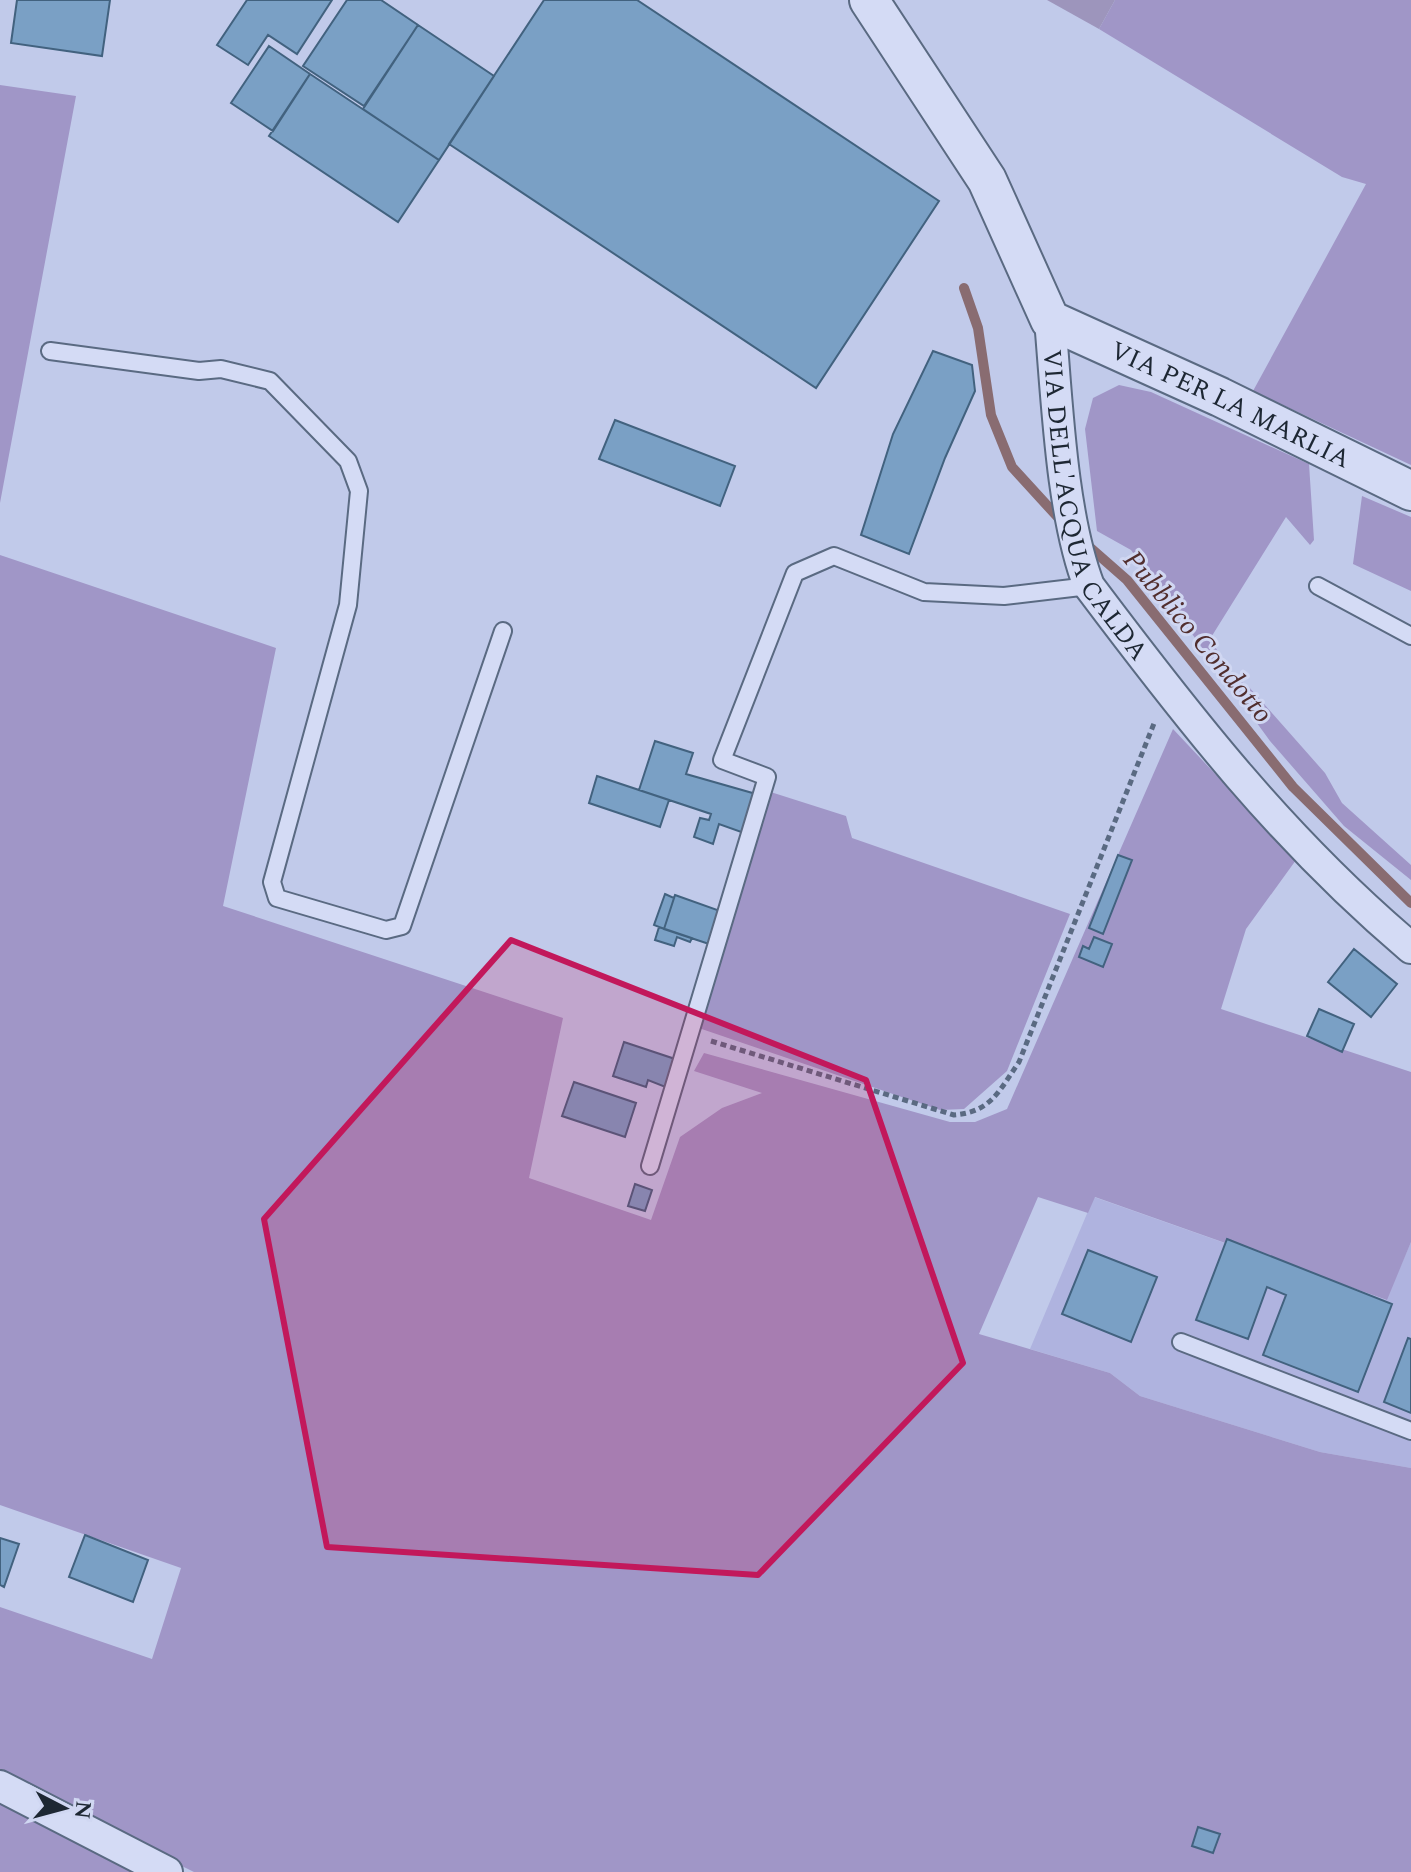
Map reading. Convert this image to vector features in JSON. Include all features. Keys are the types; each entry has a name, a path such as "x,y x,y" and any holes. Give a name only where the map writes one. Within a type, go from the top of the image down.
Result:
{"street":[{"name":"VIA DELL'ACQUA CALDA","path":"869,0 987,180 1050,320 1070,507 1078,558 1089,586 1217,754 1281,826 1354,900 1411,948"},
{"name":"VIA PER LA MARLIA","path":"1050,320 1220,397 1411,491"},
{"path":"0,1786 167,1872"}],"lane":[{"path":"50,351 199,371 221,369 270,381 348,461 359,491 348,605 272,882 277,898 386,930 402,926 503,631"},
{"path":"650,1166 767,777 722,760 795,573 834,556 924,592 1004,596 1089,586"},
{"path":"1318,586 1411,636"},
{"path":"1181,1342 1411,1431"}],"path":[{"path":"689,1034 954,1115 974,1113 991,1101 1019,1062 1168,690"}],"highlighted area":[{"path":"511,940 866,1080 963,1363 758,1575 327,1547 264,1219"}],"shaded area":[{"path":"1047,0 1115,0 1099,29"},
{"path":"1115,0 1411,0 1411,465 1253,391 1366,184 1342,177 1099,29"},
{"path":"0,85 76,96 0,503"},
{"path":"1119,385 1151,392 1309,464 1314,540 1310,545 1286,517 1210,639 1234,677 1248,686 1325,773 1342,803 1411,865 1411,880 1344,826 1270,741 1131,550 1097,531 1085,429 1093,398"},
{"path":"1362,496 1411,517 1411,591 1353,564"},
{"path":"0,555 276,648 223,906 563,1018 529,1178 651,1220 680,1137 722,1108 762,1093 694,1071 704,1053 950,1122 975,1122 1007,1109 1173,729 1296,860 1246,929 1221,1009 1411,1072 1411,1242 1387,1300 1095,1197 1088,1213 1038,1197 979,1334 1110,1373 1140,1396 1320,1452 1411,1468 1411,1872 194,1872 0,1776 0,1607 152,1659 181,1568 0,1505"},
{"path":"761,789 846,816 852,838 1070,914 1007,1071 964,1109 940,1110 690,1025"},
{"path":"1094,1197 1386,1300 1411,1242 1411,1468 1320,1452 1140,1396 1110,1373 1030,1349"},
{"path":"0,1797 153,1872 0,1872"}],"building":[{"path":"17,0 110,0 102,56 11,43"},
{"path":"247,0 332,0 297,54 268,35 248,65 217,45"},
{"path":"347,0 381,0 418,25 364,106 303,66"},
{"path":"544,0 637,0 939,201 816,388 449,144"},
{"path":"418,25 494,76 439,160 363,109"},
{"path":"269,46 310,74 273,131 231,103"},
{"path":"310,74 439,160 398,222 269,136"},
{"path":"933,351 972,365 975,391 945,458 909,554 861,535 893,434"},
{"path":"615,420 735,466 720,506 599,459"},
{"path":"655,741 693,753 686,774 756,794 744,833 719,824 713,844 694,837 700,818 709,820 711,814 639,790"},
{"path":"597,776 669,800 660,827 589,803"},
{"path":"1118,855 1132,860 1103,934 1089,928"},
{"path":"665,894 674,898 664,929 654,925"},
{"path":"675,895 723,912 712,945 664,929"},
{"path":"659,927 692,938 690,942 677,937 674,946 655,940"},
{"path":"1094,937 1112,944 1103,967 1079,957 1083,946 1089,949"},
{"path":"1354,949 1397,984 1371,1017 1328,982"},
{"path":"1319,1009 1354,1024 1342,1052 1307,1036"},
{"path":"624,1042 678,1060 668,1088 648,1080 646,1087 613,1076"},
{"path":"574,1082 636,1103 625,1137 562,1116"},
{"path":"635,1184 652,1190 645,1211 628,1206"},
{"path":"1227,1239 1392,1304 1358,1392 1263,1355 1286,1295 1267,1287 1248,1339 1196,1320"},
{"path":"1088,1250 1157,1277 1131,1342 1062,1314"},
{"path":"1408,1338 1411,1339 1411,1413 1384,1402"},
{"path":"85,1535 148,1560 133,1602 69,1577"},
{"path":"0,1538 19,1544 4,1587 0,1585"},
{"path":"1198,1827 1220,1834 1213,1853 1192,1846"}],"waterway":[{"name":"Pubblico Condotto","path":"964,288 978,328 991,415 1012,467 1065,525"},
{"name":"Pubblico Condotto","path":"1086,544 1127,580 1293,787 1411,903"}]}
